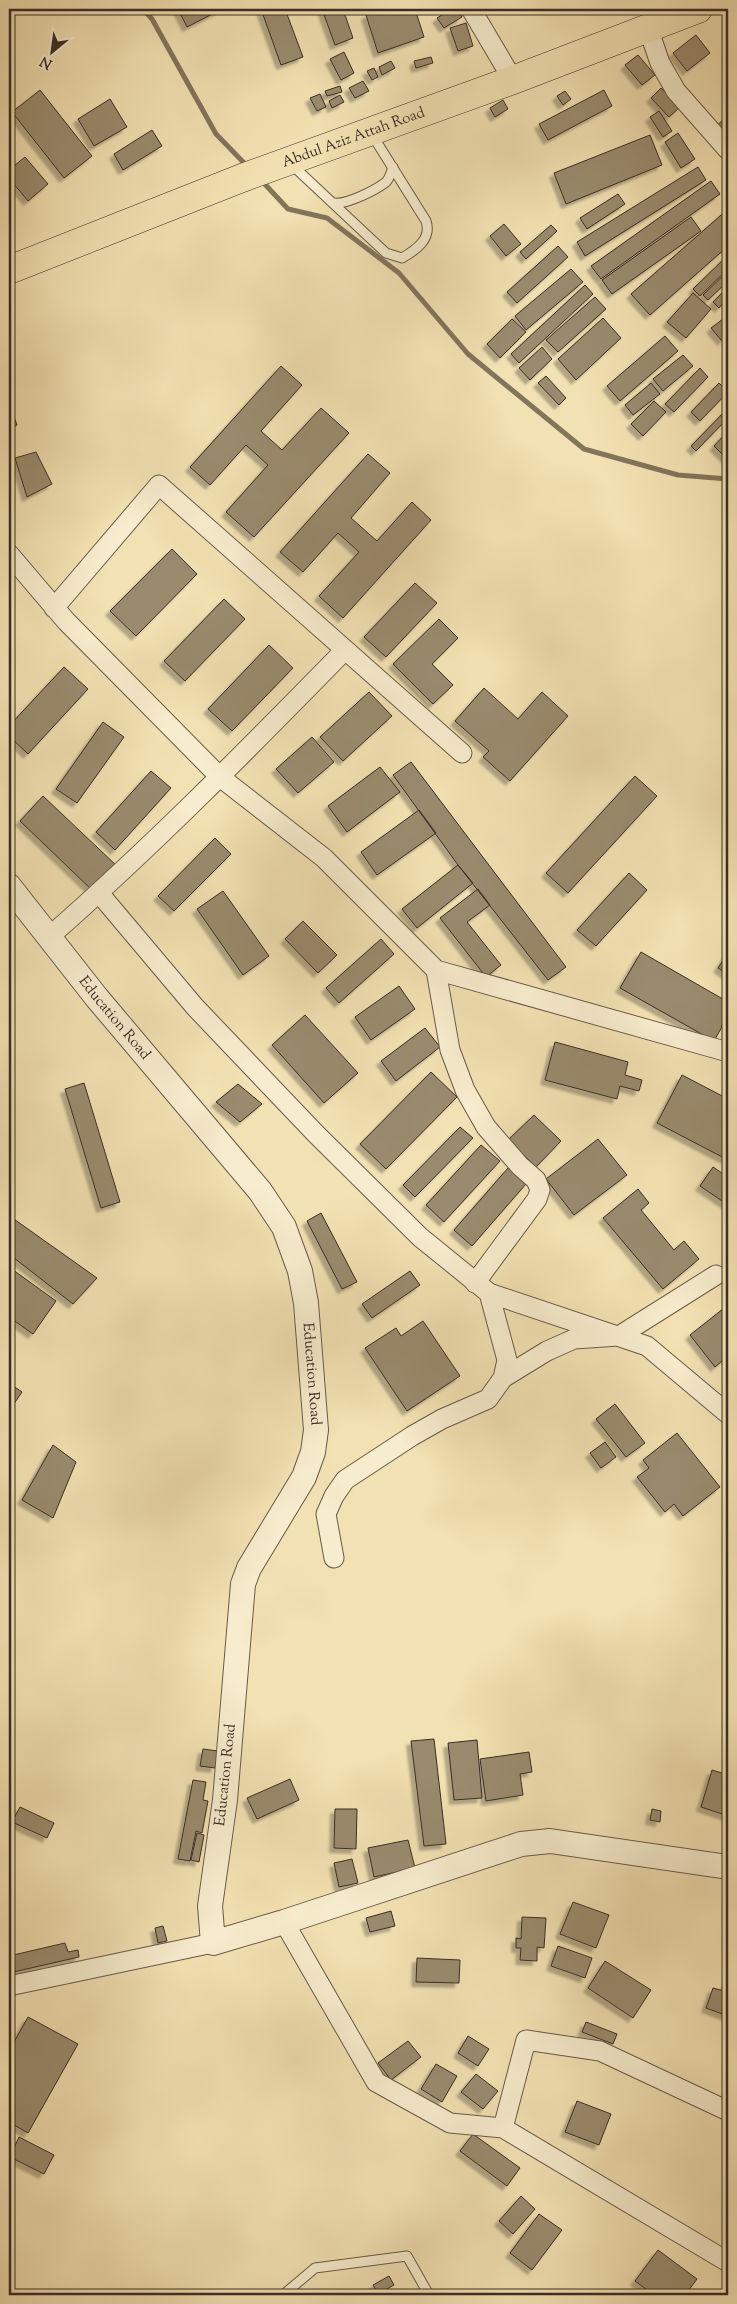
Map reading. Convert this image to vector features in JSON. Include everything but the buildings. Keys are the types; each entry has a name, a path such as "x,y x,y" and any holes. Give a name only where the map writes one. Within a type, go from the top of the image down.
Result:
{"highway":[{"name":"Abdul Aziz Attah Road","path":"9,251 249,170 654,18 698,9"},
{"name":"Abdul Aziz Attah Road","path":"9,270 249,170 289,162 370,132 509,74"}],"street":[{"path":"472,9 509,74"},
{"path":"654,18 660,63 676,91 728,150"},
{"path":"54,608 159,485 462,754"},
{"path":"9,554 54,608 220,777 324,858 436,970 728,1052"},
{"path":"49,937 99,893 220,777 345,650"},
{"name":"Education Road","path":"9,886 97,998 260,1191 284,1228 300,1271 306,1303 316,1430 312,1452 304,1477 249,1568 243,1584 225,1800 210,1906 213,1943"},
{"path":"99,893 195,1007 316,1134 420,1237 482,1288 647,1346 728,1414"},
{"path":"436,970 450,1050 464,1090 486,1127 520,1166 536,1180 540,1190 538,1199 482,1288"},
{"path":"503,1378 548,1351 574,1339 619,1336 716,1275"},
{"path":"334,1558 326,1514 334,1496 345,1480 412,1436 442,1419 488,1399 503,1378 507,1360 482,1288"},
{"path":"9,1986 213,1943 284,1922 521,1844 550,1841 728,1868"},
{"path":"284,1922 376,2082 450,2123 503,2128 728,2260"},
{"path":"503,2128 526,2040 600,2051 728,2111"}],"lane":[{"path":"289,162 386,253 402,258 415,251 422,243 428,228 426,221 370,132"},
{"path":"334,203 346,203 379,186 387,181 393,167"},
{"path":"284,2295 315,2268 407,2256 429,2295"}],"waterway":[{"path":"143,9 152,19 216,134 248,167"},
{"path":"261,180 288,209 327,218 399,273 468,354 584,449 678,475 728,479"}]}
